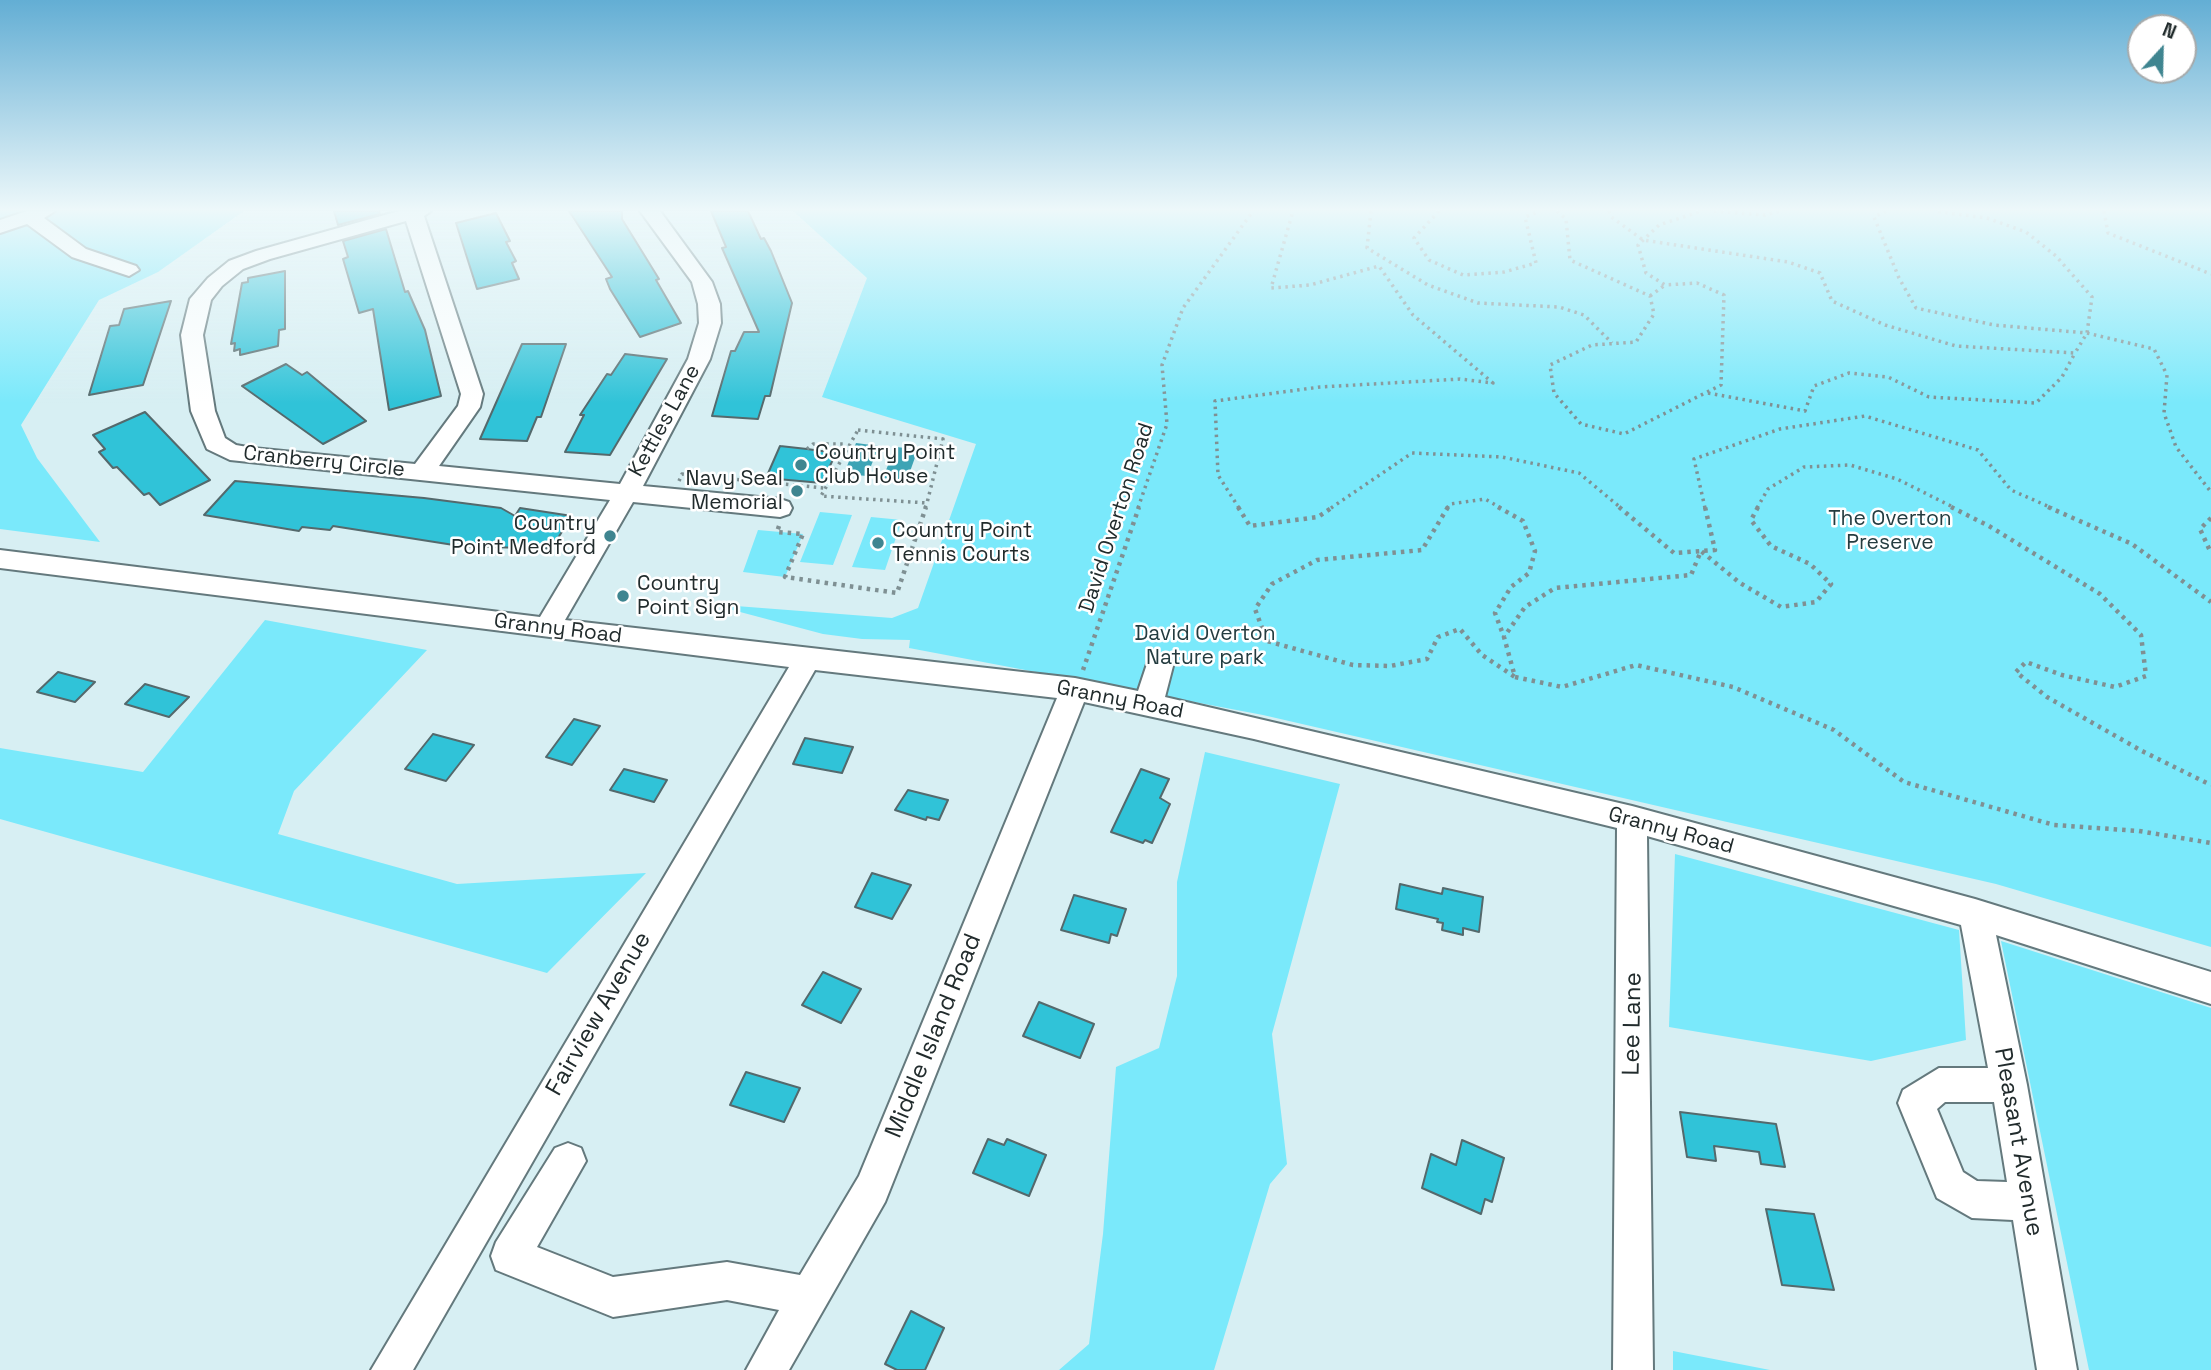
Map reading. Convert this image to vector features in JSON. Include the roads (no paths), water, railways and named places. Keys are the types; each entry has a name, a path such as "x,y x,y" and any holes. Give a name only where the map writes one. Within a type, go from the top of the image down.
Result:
{"street":[{"name":"Cranberry Circle","path":"224,275 201,299 192,335 203,411 215,443 230,452 780,508"},
{"path":"421,473 469,407 472,394 436,275"},
{"name":"Kettles Lane","path":"547,628 699,359 710,323 709,304 697,275"},
{"name":"Granny Road","path":"0,559 547,628 1075,689 1254,727 1632,819 1975,914 2211,988"},
{"name":"Fairview Avenue","path":"391,1370 807,658"},
{"path":"1149,705 1159,666"},
{"name":"Middle Island Road","path":"766,1370 872,1189 1075,689"},
{"name":"Lee Lane","path":"1632,819 1630,1228 1633,1370"},
{"name":"Pleasant Avenue","path":"1975,914 2009,1085 2057,1370"},
{"path":"2009,1085 1939,1085 1916,1103 1950,1185 1972,1199 2029,1202"},
{"path":"568,1161 510,1256 613,1297 727,1281 809,1296"}],"place":[{"name":"Country Point Club House","path":"801,465"},
{"name":"Navy Seal Memorial","path":"797,491"},
{"name":"Country Point Medford","path":"610,536"},
{"name":"Country Point Tennis Courts","path":"878,543"},
{"name":"Country Point Sign","path":"623,596"}],"park label":[{"name":"The Overton Preserve","path":"1890,531"},
{"name":"David Overton Nature park","path":"1205,646"}]}
